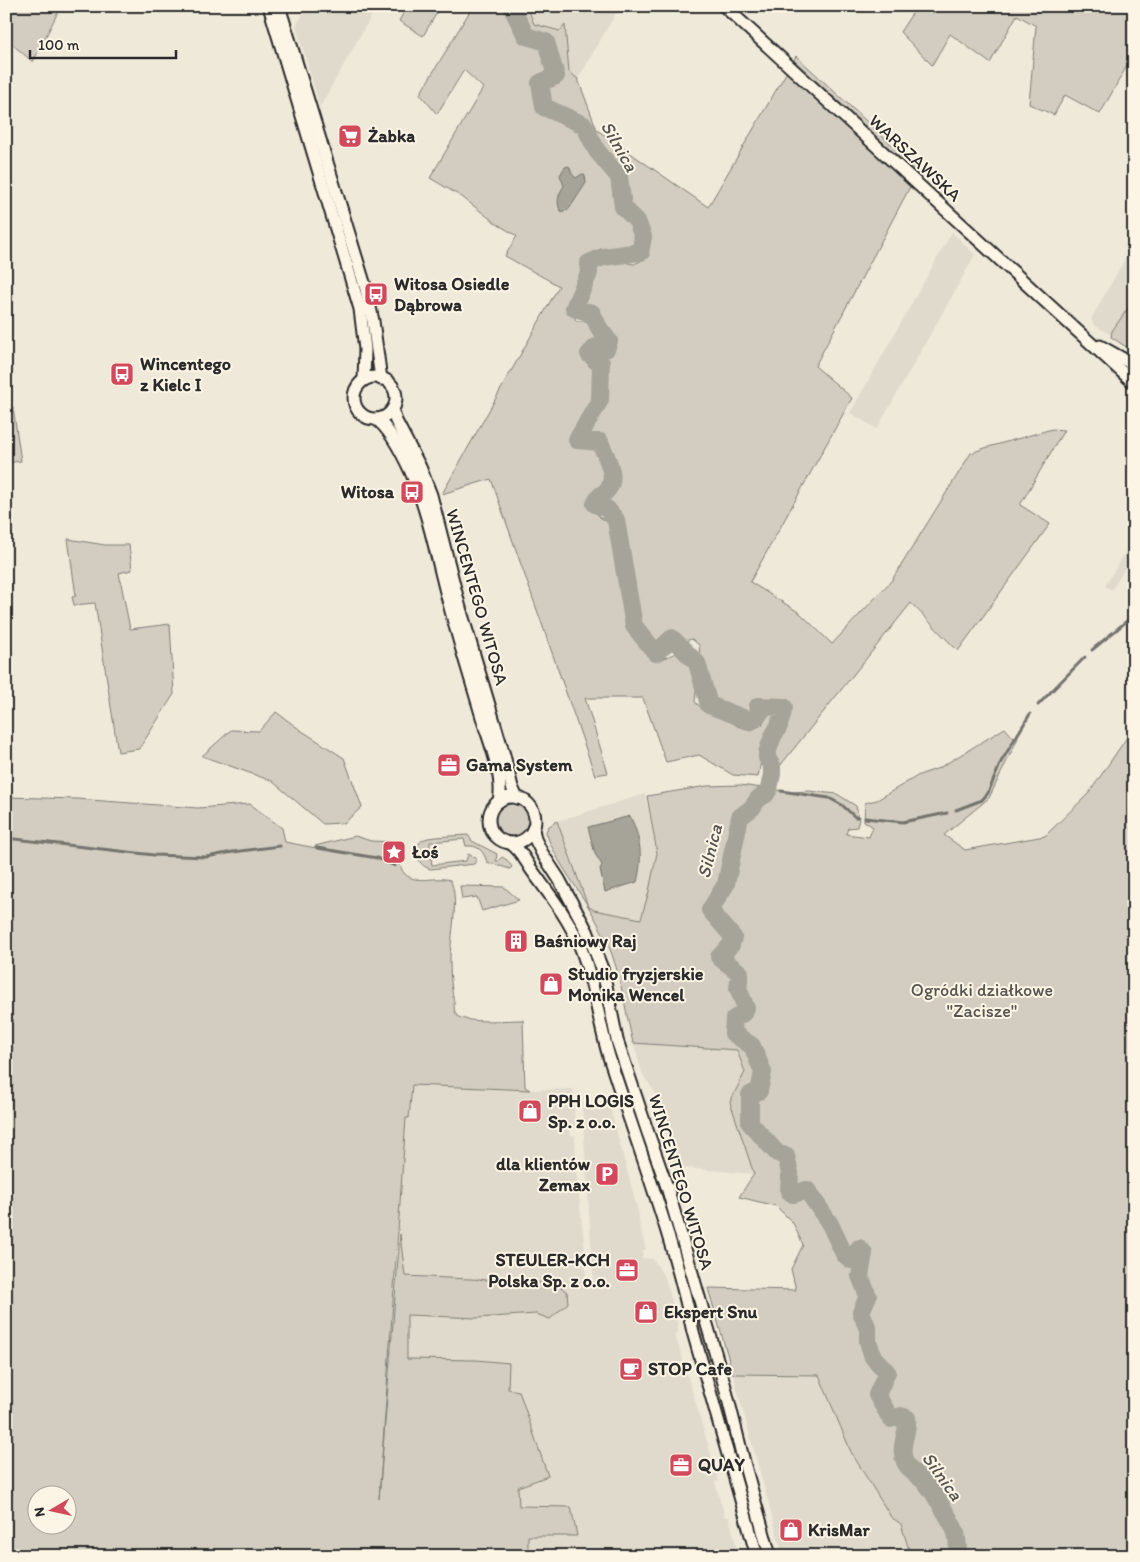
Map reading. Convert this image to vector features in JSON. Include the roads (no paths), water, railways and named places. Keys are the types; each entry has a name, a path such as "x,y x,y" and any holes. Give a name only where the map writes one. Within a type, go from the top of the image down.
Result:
{"main road":[{"path":"269,6 358,300 363,324 365,349 364,380"},
{"path":"279,6 366,290 373,321 381,379"},
{"name":"WARSZAWSKA","path":"724,6 1134,383"},
{"name":"WARSZAWSKA","path":"1082,336 1134,365"},
{"path":"381,379 386,381 393,390 395,400 392,410 385,416 376,419 368,418 362,415 355,405 355,392 364,380 381,379"},
{"name":"WINCENTEGO WITOSA","path":"392,410 420,467 431,495 460,608 512,787 517,798"},
{"name":"WINCENTEGO WITOSA","path":"376,419 382,423 395,443 411,472 420,498 451,612 494,757 500,788 499,801"},
{"path":"504,798 517,798 529,804 534,816 533,829 524,840 510,843 497,838 493,833 489,824 489,815 499,801 504,798"},
{"name":"WINCENTEGO WITOSA","path":"533,829 535,839 542,853 563,886 587,931 600,964 622,1056 667,1187 723,1380 746,1472 770,1556"},
{"name":"WINCENTEGO WITOSA","path":"510,843 520,853 561,910 585,959 605,1042 664,1222 686,1298 695,1340 757,1556"}],"waterway":[{"name":"Silnica","path":"511,6 526,36 546,42 556,76 540,83 544,107 584,125 597,151 619,177 623,207 637,221 643,237 640,252 603,257 589,263 589,273 574,308 592,313 599,328 609,341 606,349 596,347 589,354 601,363 600,400 577,440 600,442 610,466 611,484 595,504 607,509 616,520 634,626 656,653 672,638 697,663 709,705 751,721 760,713 758,706 784,707 779,726 767,753 767,758 772,766 769,789 766,794 758,799 752,808 740,817 726,884 710,910 733,937 731,945 719,957 740,973 738,988 746,1008 743,1013 734,1019 733,1033 752,1046 763,1072 759,1091 750,1095 750,1123 777,1153 786,1156 790,1173 789,1191 793,1194 807,1190 830,1224 844,1254 851,1260 859,1248 864,1253 860,1276 868,1296 861,1312 868,1329 868,1341 873,1357 887,1372 877,1395 891,1419 901,1416 907,1418 907,1429 903,1445 905,1462 927,1484 947,1514 956,1533 958,1556"},
{"path":"1092,650 1134,615"},
{"path":"1038,705 1085,657"},
{"path":"956,810 982,800 988,793 1001,762 1030,714"},
{"path":"781,791 829,798 842,805 855,817 859,817"},
{"path":"865,818 903,822 947,813"},
{"path":"6,838 154,855 206,857 280,846"},
{"path":"317,848 377,858 395,866"}],"place":[{"name":"Żabka","path":"350,136"},
{"name":"Witosa Osiedle Dąbrowa","path":"376,294"},
{"name":"Wincentego z Kielc I","path":"122,374"},
{"name":"Witosa","path":"412,492"},
{"name":"Gama System","path":"449,765"},
{"name":"Łoś","path":"394,852"},
{"name":"Baśniowy Raj","path":"516,941"},
{"name":"Studio fryzjerskie Monika Wencel","path":"551,984"},
{"name":"PPH LOGIS Sp. z o.o.","path":"530,1111"},
{"name":"dla klientów Zemax","path":"607,1174"},
{"name":"STEULER-KCH Polska Sp. z o.o.","path":"627,1270"},
{"name":"Ekspert Snu","path":"646,1312"},
{"name":"STOP Cafe","path":"631,1369"},
{"name":"QUAY","path":"681,1465"},
{"name":"KrisMar","path":"791,1530"}],"park label":[{"name":"Ogródki działkowe \"Zacisze\"","path":"982,1000"}]}
